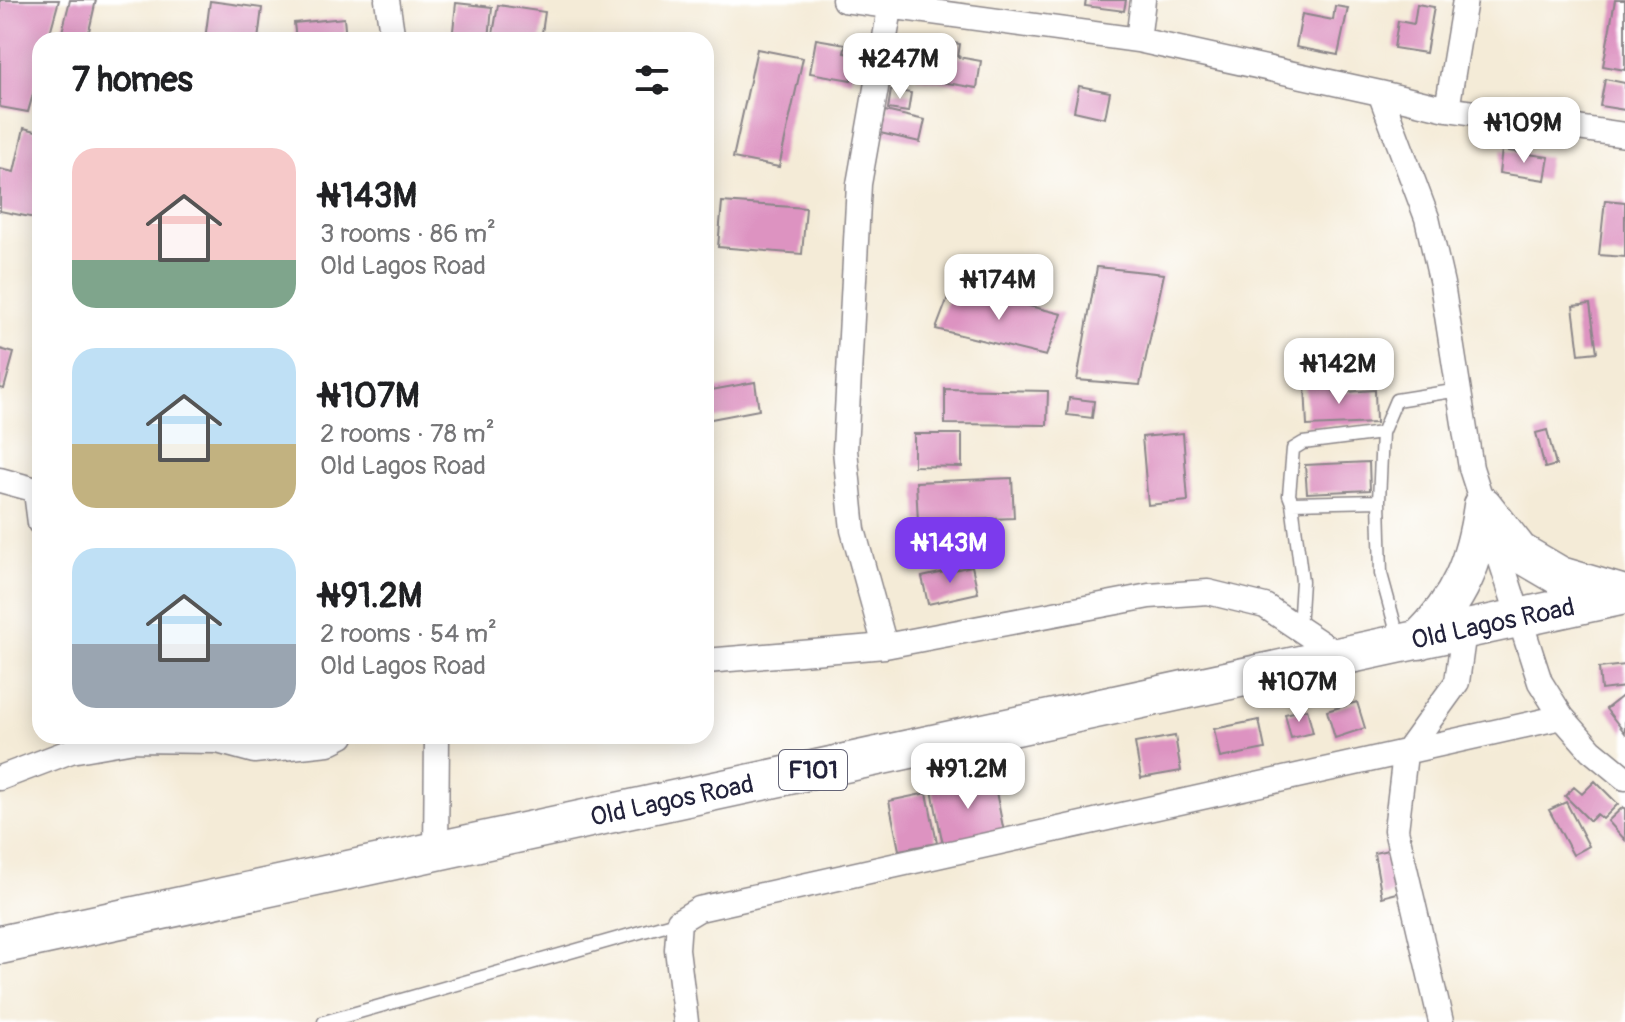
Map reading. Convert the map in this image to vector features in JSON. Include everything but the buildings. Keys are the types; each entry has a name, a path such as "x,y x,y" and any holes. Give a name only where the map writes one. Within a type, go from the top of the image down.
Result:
{"main road":[{"path":"1483,506 1519,552 1560,576 1625,595"},
{"path":"1409,642 1447,612 1478,544 1483,506"},
{"name":"Old Lagos Road","path":"0,945 1625,595"}],"street":[{"path":"387,0 392,32"},
{"path":"844,0 890,9 1138,40 1447,109 1625,135"},
{"path":"1138,40 1143,0"},
{"path":"1447,109 1465,0"},
{"path":"885,646 853,530 845,450 859,184 890,9"},
{"path":"1380,93 1427,218 1471,468 1540,682 1562,717 1591,750 1625,778"},
{"path":"0,480 32,490"},
{"path":"714,660 885,646 1149,596 1208,592 1265,606 1340,656"},
{"path":"1441,1022 1396,830 1405,754 1457,682 1464,631"},
{"path":"686,1022 677,949 679,921 699,909 1562,717"},
{"path":"0,778 70,744"},
{"path":"228,744 254,751 279,751 322,744"},
{"path":"436,853 437,744"}],"lane":[{"path":"1409,642 1381,574 1379,501 1382,433 1396,400 1459,390"},
{"path":"1299,629 1302,581 1289,495 1293,449 1303,443 1382,433"},
{"path":"1292,503 1379,501"},
{"path":"324,1022 679,921"}]}
